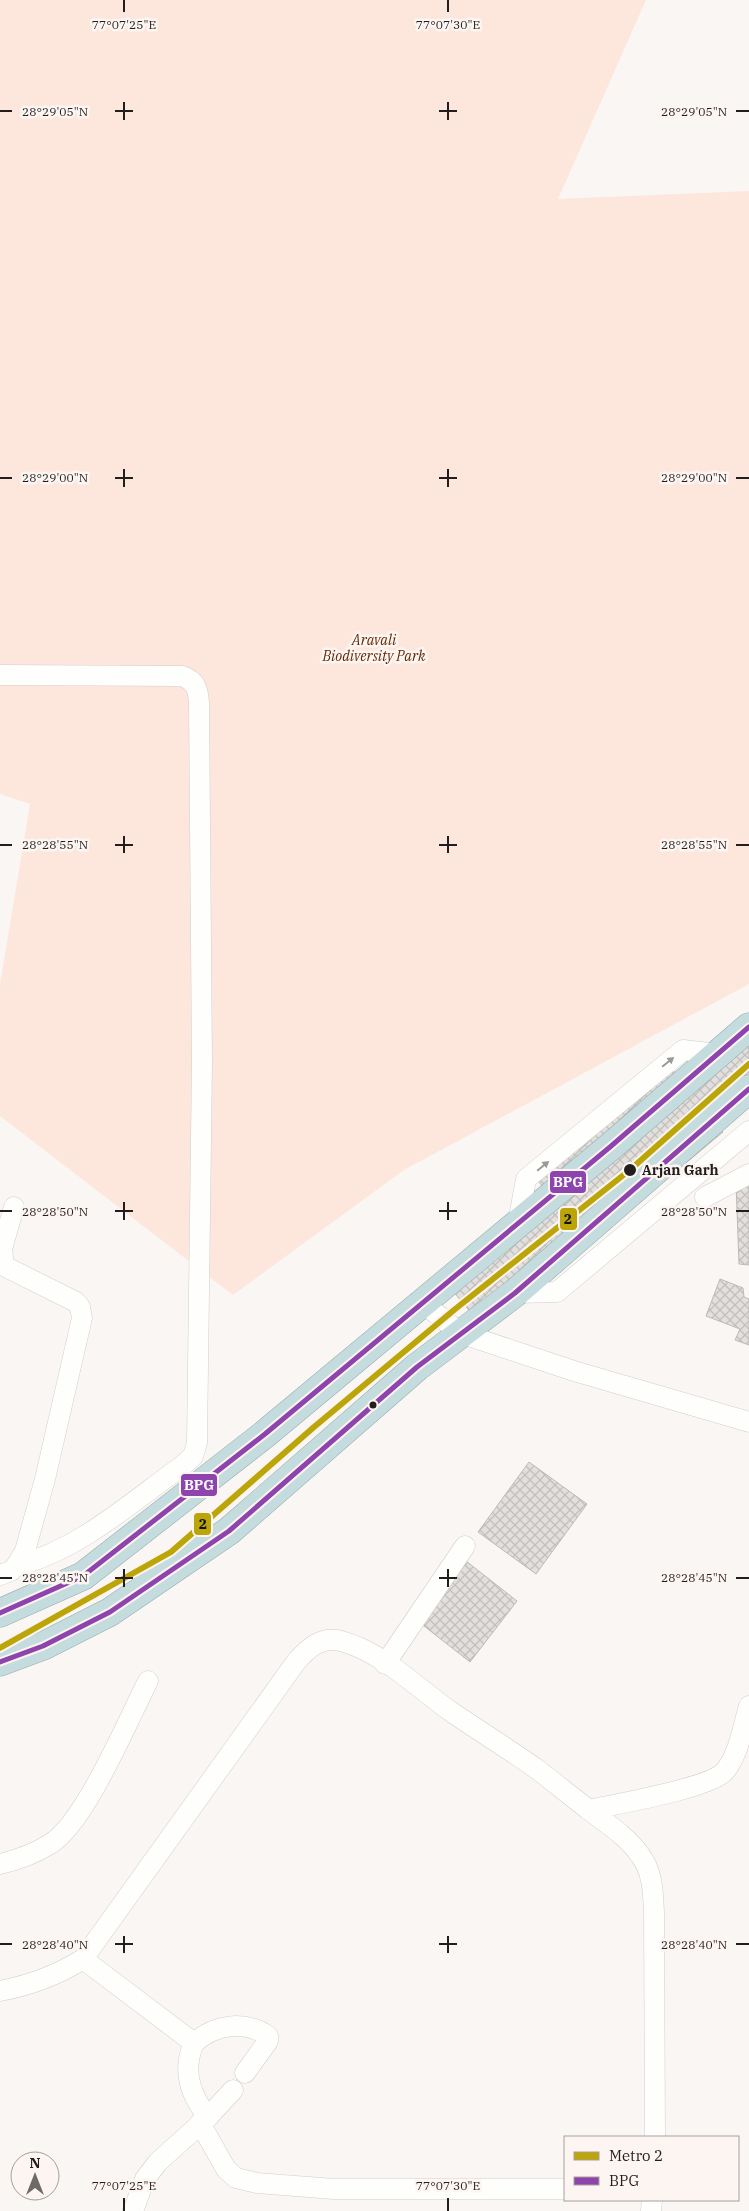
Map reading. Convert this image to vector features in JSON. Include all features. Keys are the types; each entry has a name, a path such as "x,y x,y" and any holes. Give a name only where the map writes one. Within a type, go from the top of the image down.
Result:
{"highway":[{"path":"0,1614 84,1576 265,1434 518,1224 749,1027"},
{"path":"0,1662 43,1646 110,1612 229,1531 410,1374 460,1333 515,1293 749,1089"}],"street":[{"path":"0,675 182,676 194,682 197,688 199,703 202,1073 197,1443 193,1456 182,1466 80,1539 36,1561 8,1570"},
{"path":"515,1293 557,1292 749,1131"},
{"path":"705,1197 749,1174"},
{"path":"8,1570 25,1551 45,1479 82,1318 80,1307 76,1302 1,1273 2,1249 14,1207"},
{"path":"422,1302 460,1333 574,1370 749,1422"},
{"path":"385,1664 465,1546"},
{"path":"0,1991 27,1986 48,1979 83,1959 247,1728 306,1651 316,1643 334,1640 360,1648 537,1769 630,1842 646,1864 650,1875 654,1913 655,2136"},
{"path":"0,1864 17,1860 51,1844 68,1827 97,1782 148,1681"},
{"path":"589,1810 683,1790 719,1777 729,1766 734,1756 749,1706"},
{"path":"83,1959 194,2043"},
{"path":"245,2073 268,2041 268,2036 260,2031 247,2026 226,2027 207,2033 194,2043 189,2061 190,2087 226,2169 236,2178 257,2183 334,2189 564,2189"},
{"path":"133,2211 145,2179 158,2162 204,2120 233,2090"}],"green space":[{"name":"Aravali Biodiversity Park","path":"0,0 646,0 558,199 749,191 749,984 404,1170 233,1295 0,1116 0,984 30,804 0,794"}],"building":[{"path":"749,1023 749,1077 706,1113 723,1132 591,1242 473,1315 446,1283 550,1195 537,1180 671,1068 681,1080"},
{"path":"736,1184 749,1184 749,1265 739,1264"},
{"path":"720,1279 743,1288 744,1297 749,1299 749,1345 735,1340 740,1329 706,1316"},
{"path":"529,1462 587,1504 536,1574 478,1532"},
{"path":"466,1561 517,1601 470,1662 419,1622"}],"metro line":[{"name":"2","path":"0,1648 171,1552 314,1427 454,1310 631,1169 749,1064"}],"transit line":[{"name":"BPG","path":"0,1613 83,1576 265,1434 610,1147 749,1027"},
{"name":"BPG","path":"0,1662 43,1646 110,1612 229,1531 417,1367 515,1293 749,1089"}],"place":[{"name":"Arjan Garh","path":"630,1170"}]}
